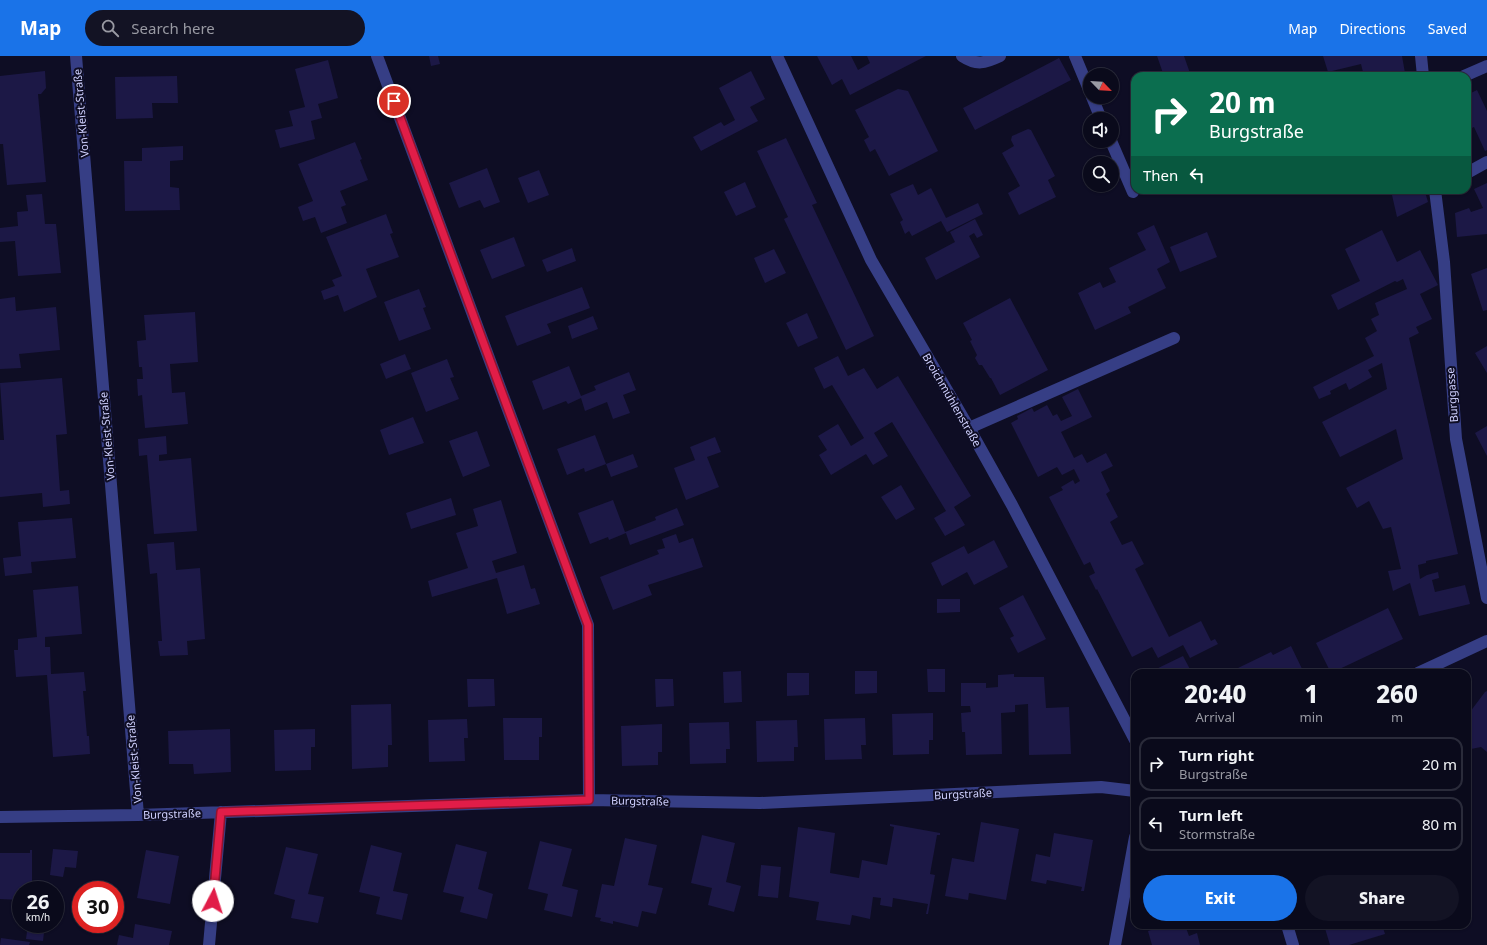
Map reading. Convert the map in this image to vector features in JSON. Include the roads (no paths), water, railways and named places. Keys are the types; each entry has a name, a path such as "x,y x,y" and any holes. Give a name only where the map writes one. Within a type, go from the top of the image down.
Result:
{"street":[{"name":"Von-Kleist-Straße","path":"76,56 138,815"},
{"path":"377,56 588,625 589,800"},
{"name":"Broichmühlenstraße","path":"777,56 871,260 1012,505 1131,732"},
{"path":"962,56 972,62 986,63 1000,56"},
{"path":"1074,56 1083,76"},
{"path":"1421,56 1423,72"},
{"path":"1471,73 1487,66"},
{"path":"1114,148 1131,190"},
{"path":"1471,170 1487,162"},
{"name":"Burggasse","path":"1436,194 1444,262 1456,438 1487,598"},
{"path":"969,428 1174,338"},
{"path":"1427,669 1487,641"},
{"name":"Burgstraße","path":"0,817 138,815 589,800 760,803 1102,787 1131,791"},
{"path":"209,945 221,812"},
{"path":"1115,945 1131,859"},
{"path":"1288,929 1294,945"}]}
